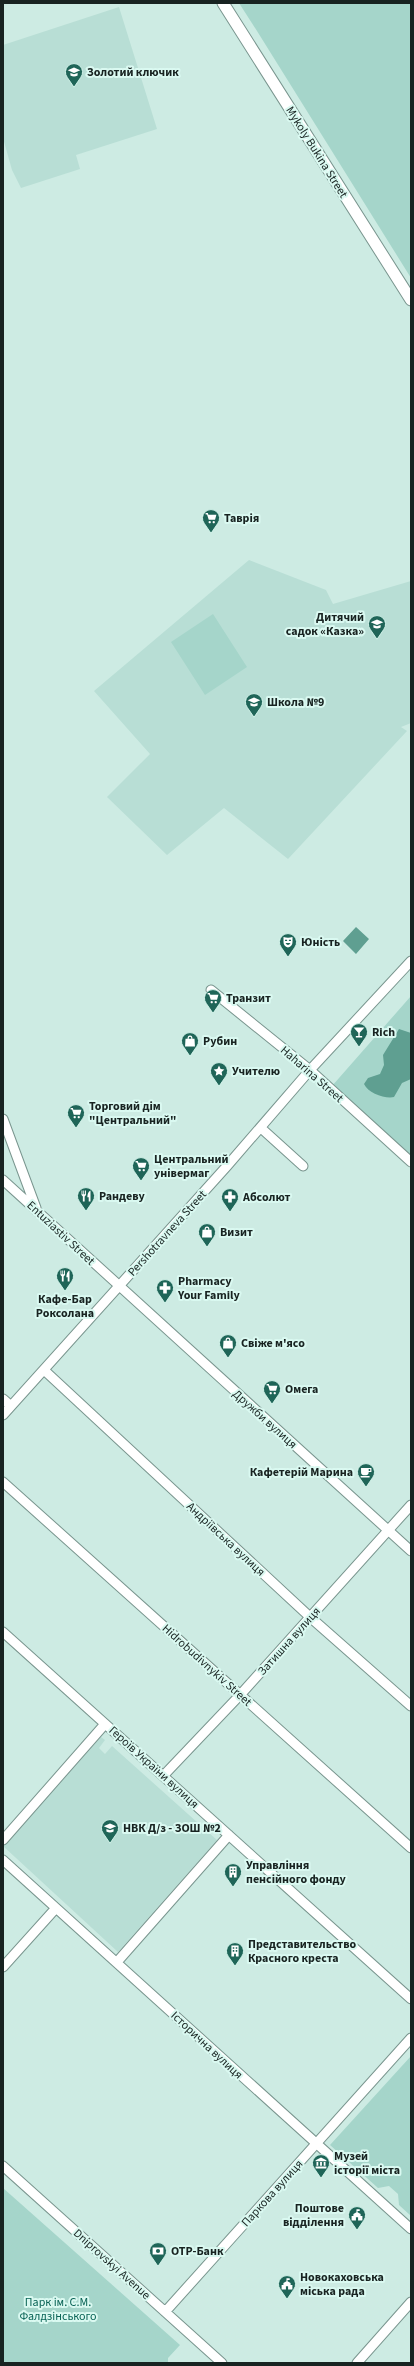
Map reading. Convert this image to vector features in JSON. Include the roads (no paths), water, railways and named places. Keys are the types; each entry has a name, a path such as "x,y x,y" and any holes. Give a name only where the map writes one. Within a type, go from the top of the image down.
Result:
{"street":[{"name":"Mykoly Bukina Street","path":"223,3 411,300"},
{"name":"Pershotravneva Street","path":"3,1415 261,1128 310,1070 411,961"},
{"name":"Haharina Street","path":"211,990 310,1070 411,1162"},
{"path":"3,1119 36,1209"},
{"path":"261,1128 303,1166"},
{"name":"Entuziastiv Street","path":"3,1180 119,1286"},
{"name":"Дружби вулиця","path":"119,1286 411,1551"},
{"name":"Андріївська вулиця","path":"44,1370 310,1617 411,1706"},
{"path":"3,1399 11,1406"},
{"name":"Hidrobudivnykiv Street","path":"3,1482 411,1848"},
{"name":"Затишна вулиця","path":"164,1775 240,1694 411,1505"},
{"name":"Героїв України вулиця","path":"3,1632 164,1775 228,1835 411,1999"},
{"path":"3,1840 105,1724"},
{"path":"117,1962 228,1835"},
{"name":"Історична вулиця","path":"3,1860 117,1962 315,2144 411,2229"},
{"path":"3,1967 56,1908"},
{"name":"Паркова вулиця","path":"165,2312 411,2038"},
{"name":"Dniprovskyi Avenue","path":"3,2166 222,2363"},
{"path":"357,2363 411,2302"}],"place":[{"name":"Золотий ключик","path":"74,87"},
{"name":"Таврія","path":"211,533"},
{"name":"Дитячий садок «Казка»","path":"377,639"},
{"name":"Школа №9","path":"254,717"},
{"name":"Юність","path":"288,957"},
{"name":"Транзит","path":"213,1013"},
{"name":"Rich","path":"359,1047"},
{"name":"Рубин","path":"190,1056"},
{"name":"Учителю","path":"219,1086"},
{"name":"Торговий дім \"Центральний\"","path":"76,1128"},
{"name":"Центральний універмаг","path":"141,1181"},
{"name":"Рандеву","path":"86,1211"},
{"name":"Абсолют","path":"230,1212"},
{"name":"Визит","path":"207,1247"},
{"name":"Кафе-Бар Роксолана","path":"65,1291"},
{"name":"Pharmacy Your Family","path":"165,1303"},
{"name":"Свіже м'ясо","path":"228,1358"},
{"name":"Омега","path":"272,1404"},
{"name":"Кафетерій Марина","path":"366,1487"},
{"name":"НВК Д/з - ЗОШ №2","path":"110,1843"},
{"name":"Управління пенсійного фонду","path":"233,1887"},
{"name":"Представительство Красного креста","path":"235,1966"},
{"name":"Музей історії міста","path":"321,2178"},
{"name":"Поштове відділення","path":"357,2230"},
{"name":"ОТР-Банк","path":"158,2266"},
{"name":"Новокаховська міська рада","path":"287,2299"}],"park label":[{"name":"Парк ім. С.М. Фалдзінського","path":"58,2309"}]}
